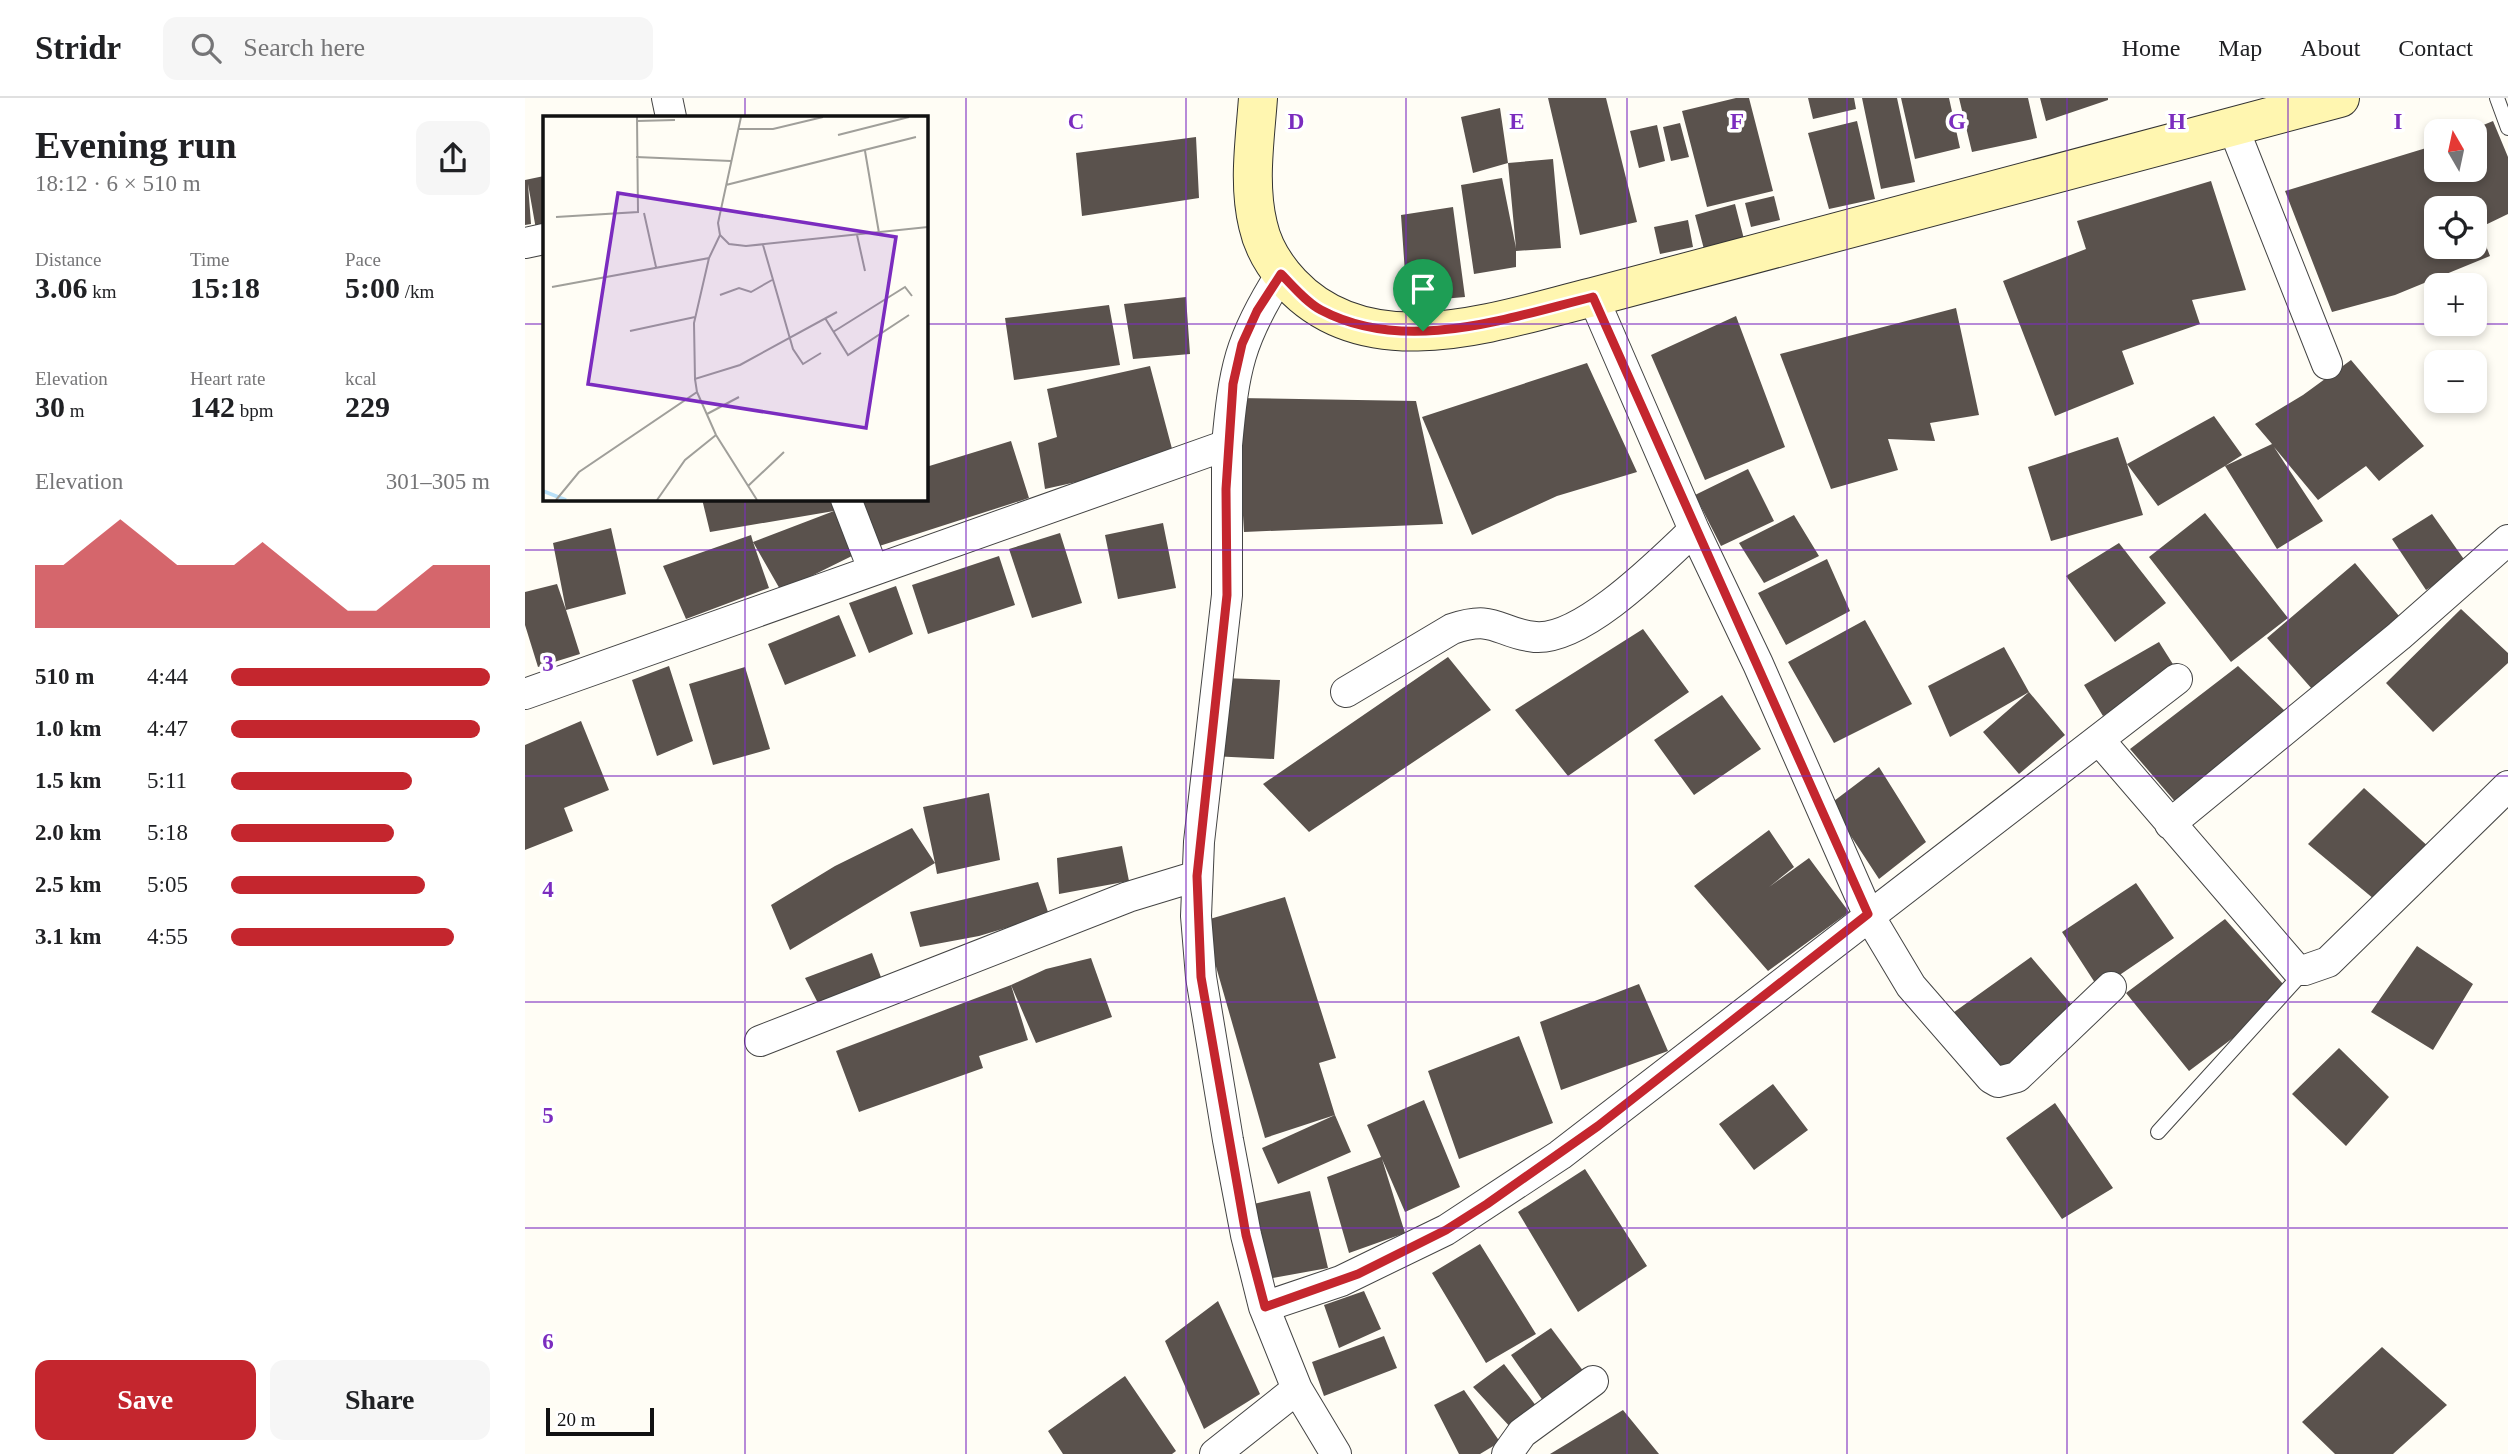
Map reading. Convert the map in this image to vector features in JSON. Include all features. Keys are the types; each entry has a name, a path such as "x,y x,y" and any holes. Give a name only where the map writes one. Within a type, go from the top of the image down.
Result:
{"street":[{"path":"667,98 671,116"},
{"path":"1258,98 1253,159 1254,198 1265,247 1281,274 1319,309 1356,325 1423,331 1478,326 1593,297 2340,98"},
{"path":"2233,127 2327,363"},
{"path":"525,243 543,239"},
{"path":"1281,274 1257,311 1242,344 1233,384 1227,446 1227,595 1197,876 1201,977 1246,1235 1265,1307 1297,1389 1336,1454"},
{"path":"1593,297 1694,530 1769,687 1868,914 1926,1006 1991,1078 1998,1082 2017,1077 2111,986"},
{"path":"525,694 1227,446"},
{"path":"846,500 873,569"},
{"path":"1346,692 1452,629 1469,623 1490,622 1516,633 1537,637 1556,635 1616,600 1694,530"},
{"path":"2170,824 2399,636 2508,540"},
{"path":"1265,1307 1358,1274 1446,1230 1487,1204 1598,1126 1868,914 1974,838 2177,679"},
{"path":"2100,741 2292,966 2305,971 2328,962 2508,786"},
{"path":"760,1041 1115,902 1197,876"},
{"path":"1507,1454 1522,1433 1593,1381"},
{"path":"1215,1454 1297,1389"}],"lane":[{"path":"2497,98 2508,128"},
{"path":"2158,1132 2305,971"}],"building":[{"path":"1548,98 1606,98 1637,222 1580,235"},
{"path":"1736,98 1749,98 1773,191 1707,207 1682,111"},
{"path":"1808,98 1854,98 1856,109 1813,119"},
{"path":"1862,98 1897,98 1915,182 1881,189"},
{"path":"1901,98 1949,98 1960,148 1915,159"},
{"path":"1959,98 2028,98 2037,138 1972,152"},
{"path":"2040,98 2108,98 2108,100 2046,121"},
{"path":"1500,108 1508,163 1473,173 1461,117"},
{"path":"1857,121 1875,199 1829,209 1808,133"},
{"path":"2493,121 2508,157 2508,214 2487,224 2487,196 2424,196 2424,259 2483,259 2449,273 2424,273 2424,283 2395,295 2332,312 2285,191 2424,149 2424,182 2487,182 2487,124"},
{"path":"1680,123 1689,157 1671,161 1663,127"},
{"path":"1657,125 1665,161 1639,168 1630,131"},
{"path":"1196,137 1199,198 1082,216 1076,153"},
{"path":"1553,159 1561,248 1516,251 1516,267 1474,274 1461,185 1502,178 1516,248 1508,163"},
{"path":"543,176 543,234 537,235 528,184 531,224 525,225 525,180"},
{"path":"2211,181 2246,290 2192,300 2200,324 2122,351 2134,384 2055,416 2003,281 2086,249 2077,221"},
{"path":"1774,196 1780,220 1751,227 1745,203"},
{"path":"1735,204 1745,243 1705,253 1695,215"},
{"path":"1453,207 1465,297 1407,302 1401,215"},
{"path":"1688,220 1693,247 1660,254 1654,227"},
{"path":"1186,297 1190,354 1133,359 1124,304"},
{"path":"1109,305 1120,365 1014,380 1005,318"},
{"path":"1956,308 1979,415 1930,423 1935,441 1888,439 1898,470 1831,489 1780,354"},
{"path":"1736,316 1785,447 1705,480 1651,355"},
{"path":"2351,360 2424,446 2379,481 2366,466 2318,500 2274,447 2323,521 2277,549 2225,466 2272,444 2255,424 2303,395"},
{"path":"1587,363 1637,472 1557,496 1472,535 1422,417"},
{"path":"1150,366 1175,460 1045,489 1038,443 1057,437 1047,389"},
{"path":"1236,398 1416,401 1443,524 1244,532"},
{"path":"2214,416 2242,455 2158,506 2127,464"},
{"path":"2118,437 2143,515 2051,541 2028,467"},
{"path":"1011,441 1029,498 870,549 854,500 927,500 927,467"},
{"path":"1748,469 1774,521 1721,546 1695,495"},
{"path":"702,500 831,500 834,511 710,532"},
{"path":"834,511 860,552 781,591 753,542"},
{"path":"2205,513 2288,618 2231,662 2149,557"},
{"path":"2432,514 2468,565 2426,590 2392,539"},
{"path":"1794,515 1819,556 1764,583 1739,543"},
{"path":"1163,523 1176,588 1118,599 1105,535"},
{"path":"611,528 626,594 566,610 553,543"},
{"path":"1060,533 1082,603 1032,618 1009,549"},
{"path":"751,535 769,588 686,619 663,566"},
{"path":"2119,543 2166,603 2115,642 2066,576"},
{"path":"999,556 1015,605 928,634 912,585"},
{"path":"1827,559 1850,611 1786,645 1758,593"},
{"path":"2355,563 2399,616 2312,689 2267,638"},
{"path":"557,584 580,654 538,667 525,625 525,592"},
{"path":"896,586 913,634 869,653 849,603"},
{"path":"2461,609 2508,653 2508,663 2433,732 2386,683"},
{"path":"839,615 856,656 785,685 768,644"},
{"path":"1865,620 1912,704 1834,743 1788,662"},
{"path":"1643,629 1689,692 1568,776 1515,710"},
{"path":"2159,642 2176,669 2103,716 2084,685"},
{"path":"2004,647 2029,692 1950,737 1928,686"},
{"path":"1448,657 1491,710 1309,832 1263,784"},
{"path":"669,666 693,741 657,756 632,680"},
{"path":"2238,666 2286,712 2178,805 2130,749"},
{"path":"745,667 770,749 713,765 689,684"},
{"path":"1222,678 1280,680 1274,759 1211,756"},
{"path":"2029,692 2065,735 2019,774 1983,732"},
{"path":"1722,695 1761,749 1694,795 1654,740"},
{"path":"581,721 609,790 564,808 573,831 525,850 525,745"},
{"path":"1879,767 1926,842 1879,879 1830,804"},
{"path":"2364,788 2431,849 2380,904 2308,844"},
{"path":"989,793 1000,860 937,874 923,807"},
{"path":"912,828 935,863 790,950 771,905 835,866"},
{"path":"1769,830 1794,867 1769,887 1809,858 1849,912 1768,971 1694,886"},
{"path":"1122,846 1129,881 1059,894 1057,858"},
{"path":"1038,882 1049,915 979,936 920,947 910,912"},
{"path":"2136,883 2174,938 2099,989 2062,932"},
{"path":"1285,897 1336,1058 1319,1063 1335,1115 1265,1138 1203,921"},
{"path":"2225,919 2283,984 2241,1032 2189,1071 2126,993"},
{"path":"2417,946 2473,984 2433,1050 2371,1012"},
{"path":"872,953 885,988 821,1009 805,978"},
{"path":"2031,957 2077,1011 1999,1072 1950,1015"},
{"path":"1091,958 1112,1017 1036,1043 1011,985 1046,969"},
{"path":"1639,984 1668,1051 1561,1090 1540,1022"},
{"path":"1011,985 1028,1040 979,1056 983,1068 859,1112 836,1051"},
{"path":"1519,1036 1553,1123 1459,1159 1428,1071"},
{"path":"2339,1048 2389,1097 2346,1146 2292,1094"},
{"path":"1773,1084 1808,1130 1754,1170 1719,1124"},
{"path":"1424,1100 1460,1187 1405,1212 1382,1159 1405,1233 1349,1253 1327,1177 1381,1157 1367,1125"},
{"path":"2055,1103 2113,1188 2062,1219 2006,1138"},
{"path":"1335,1115 1351,1152 1278,1184 1262,1148"},
{"path":"1585,1169 1647,1266 1578,1312 1518,1212"},
{"path":"1310,1191 1328,1268 1267,1279 1245,1206"},
{"path":"1480,1244 1536,1334 1486,1363 1432,1273"},
{"path":"1364,1291 1381,1329 1339,1348 1324,1305"},
{"path":"1218,1301 1260,1394 1204,1429 1165,1341"},
{"path":"1551,1328 1590,1380 1548,1408 1511,1355"},
{"path":"1384,1336 1397,1368 1324,1396 1312,1362"},
{"path":"2382,1347 2447,1405 2393,1454 2335,1454 2302,1422"},
{"path":"1504,1364 1540,1411 1513,1430 1473,1387"},
{"path":"1125,1376 1176,1451 1172,1454 1063,1454 1048,1431"},
{"path":"1464,1390 1500,1442 1480,1454 1459,1454 1434,1405"},
{"path":"1623,1410 1659,1454 1550,1454 1560,1448"}],"route":[{"path":"1281,274 1319,309 1356,325 1423,331 1478,326 1593,297 1694,530 1758,664 1868,914 1598,1126 1487,1204 1446,1230 1358,1274 1265,1307 1246,1235 1228,1140 1201,977 1196,916 1199,842 1227,595 1227,446 1233,384 1242,344 1257,311 1281,274"}]}
